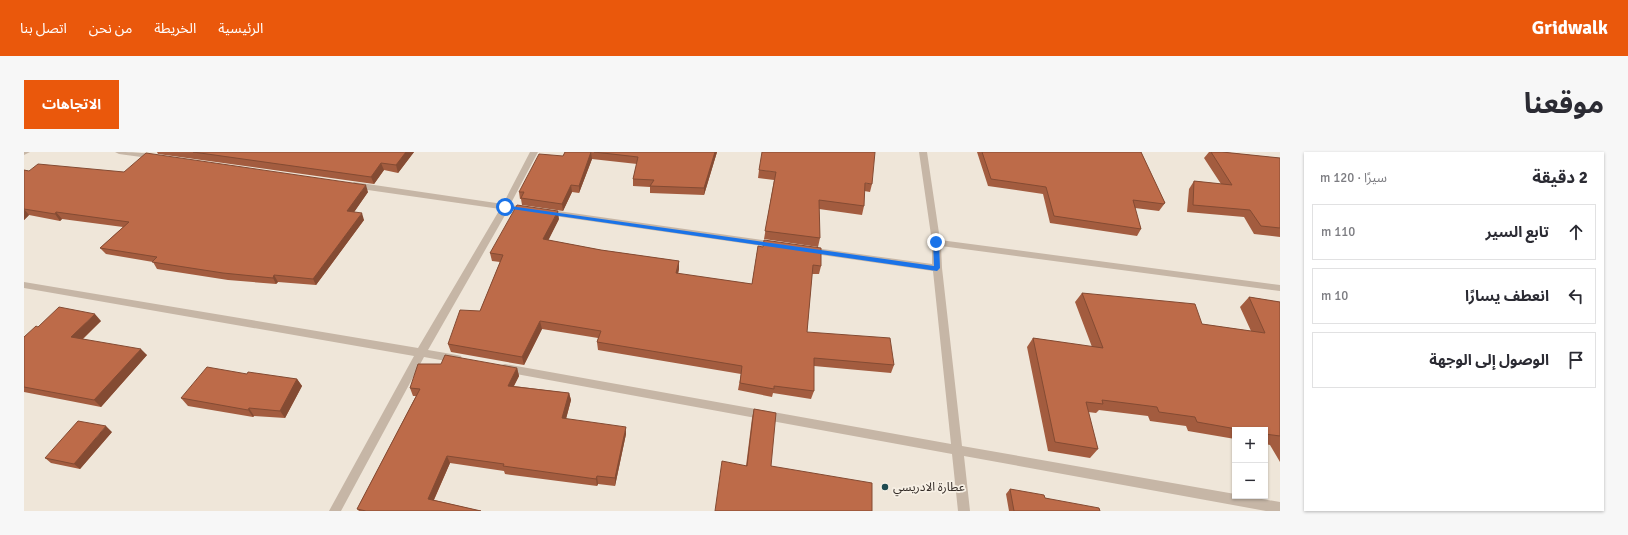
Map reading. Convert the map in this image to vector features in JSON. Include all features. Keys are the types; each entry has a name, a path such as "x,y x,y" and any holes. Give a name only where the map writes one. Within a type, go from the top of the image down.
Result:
{"street":[{"path":"119,152 166,159"},
{"path":"336,511 421,353 505,207 534,152"},
{"path":"923,152 936,242 937,268 964,511"},
{"path":"347,184 937,268"},
{"path":"936,242 1280,288"},
{"path":"24,285 468,361"},
{"path":"491,365 958,451 1280,508"}],"building":[{"path":"193,152 406,152 396,165 381,163 371,177"},
{"path":"565,152 591,152 579,186 571,185 562,204 521,198 524,192 519,192 539,154 563,156"},
{"path":"594,152 715,152 704,188 650,186 654,180 633,179 638,157"},
{"path":"762,152 875,152 872,184 865,183 864,206 819,200 820,238 765,231 776,172 759,170"},
{"path":"982,152 1141,152 1165,203 1133,200 1141,229 1054,216 1046,187 991,179"},
{"path":"1211,152 1280,158 1280,228 1261,226 1250,210 1193,205 1194,181 1232,185"},
{"path":"146,153 366,185 347,211 362,213 313,279 274,275 273,278 223,273 152,262 157,257 100,248 129,222 24,209 24,170 29,171 38,164 124,172"},
{"path":"517,205 558,211 543,239 601,250 679,261 676,273 752,284 758,246 763,247 764,240 821,248 821,266 813,265 807,332 890,338 894,365 814,358 814,391 774,386 774,389 740,383 742,366 597,342 601,331 540,321 522,357 448,344 460,310 480,311 503,255 490,253"},
{"path":"1082,293 1195,304 1202,324 1265,333 1249,297 1280,302 1280,436 1268,434 1268,427 1232,427 1232,428 1197,422 1195,417 1159,412 1157,407 1102,400 1103,404 1086,402 1098,449 1055,442 1033,338 1103,348"},
{"path":"59,307 95,314 71,337 141,349 94,400 24,387 24,337 36,326 38,327"},
{"path":"445,355 517,368 508,386 569,393 562,418 626,427 615,478 597,476 596,479 503,466 504,464 447,456 428,499 481,511 366,511 357,509 420,389 410,388 418,364 441,364"},
{"path":"207,367 247,374 248,372 297,379 280,411 249,408 248,410 181,398"},
{"path":"754,409 776,413 771,466 872,483 872,511 715,511 722,461 747,466"},
{"path":"78,421 106,426 74,464 45,458"},
{"path":"1010,489 1044,495 1045,498 1099,508 1100,511 1014,511"}],"place":[{"name":"عطارة الادريسي","path":"885,487"}],"route":[{"path":"505,207 937,268 936,242"}]}
